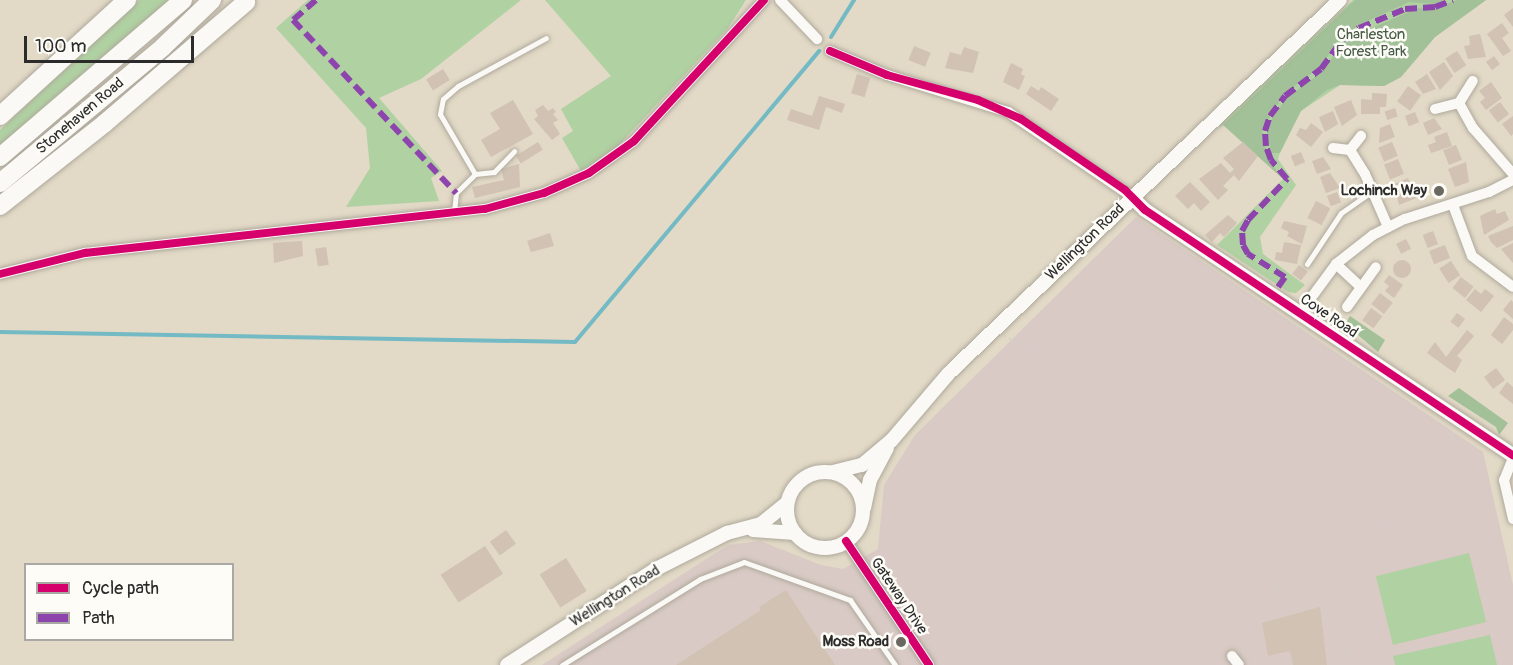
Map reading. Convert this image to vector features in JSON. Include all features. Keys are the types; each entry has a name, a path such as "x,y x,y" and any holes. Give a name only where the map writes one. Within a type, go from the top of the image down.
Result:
{"main road":[{"path":"0,116 127,0"},
{"name":"Stonehaven Road","path":"0,157 183,0"},
{"name":"Stonehaven Road","path":"0,183 163,47 212,0"},
{"path":"0,195 248,1"},
{"path":"0,206 159,78 248,1"}],"street":[{"path":"0,274 85,253 454,212 484,208 544,193 612,159 658,117 764,0"},
{"path":"780,0 816,39"},
{"name":"Wellington Road","path":"833,472 862,465 891,441 949,373 1340,0"},
{"path":"830,51 887,75 1008,112 1132,197"},
{"path":"1435,109 1459,103 1473,81"},
{"path":"1459,103 1473,128 1513,174"},
{"path":"1350,150 1361,136"},
{"path":"1333,148 1350,150"},
{"path":"1350,150 1388,227"},
{"path":"1300,313 1335,264 1388,227 1453,205 1513,180"},
{"name":"Cove Road","path":"1132,197 1145,210 1513,457"},
{"path":"1453,205 1472,256 1513,287"},
{"path":"1335,264 1361,287"},
{"path":"1347,306 1376,267"},
{"name":"Wellington Road","path":"863,511 870,480 891,441"},
{"path":"1513,457 1504,480 1513,519"},
{"path":"833,472 858,491 863,511 855,533 846,541 825,548 803,541 795,533 787,503 804,478 833,472"},
{"name":"Wellington Road","path":"507,665 656,569 727,533 761,524 787,503"},
{"name":"Wellington Road","path":"727,533 766,528 795,533"},
{"name":"Gateway Drive","path":"846,541 929,665"}],"lane":[{"path":"476,174 440,114 443,99 458,86 546,38"},
{"path":"454,212 456,193 476,174 494,171 514,151"},
{"path":"1307,264 1341,213 1372,191"},
{"path":"562,665 700,579 744,562 850,600 895,665"}],"path":[{"path":"994,331 1035,348 1143,424 1283,532 1308,557 1336,615 1349,665"},
{"path":"1164,665 1246,618 1308,557 1373,534 1397,518 1460,421"},
{"path":"1452,434 1452,445 1464,468 1472,536"}],"shaded area":[{"path":"1136,217 1483,452 1513,585 1513,665 542,665 728,545 760,541 821,565 843,569 878,549 884,485 915,435"}],"green space":[{"path":"139,0 170,0 0,146 0,130"},
{"path":"308,0 521,0 421,79 379,98 442,171 431,178 439,201 346,207 370,168 366,128 276,28"},
{"path":"545,0 746,0 728,28 617,147 581,171 562,138 573,131 561,109 611,76"},
{"name":"Charleston Forest Park","path":"1353,0 1486,0 1435,37 1401,77 1384,86 1340,85 1301,111 1284,139 1278,159 1296,185 1260,237 1263,254 1305,285 1296,293 1288,292 1217,245 1283,179 1224,125 1220,127 1218,124"},
{"path":"1355,0 1443,0 1436,4 1409,2 1359,25 1342,37 1319,68 1284,94 1262,130 1268,160 1283,179 1223,125"},
{"path":"1457,0 1486,0 1435,37 1401,77 1384,86 1340,85 1327,90 1301,111 1280,153 1271,153 1267,131 1274,115 1287,98 1323,71 1344,40 1418,8 1433,9"},
{"path":"1350,316 1385,340 1378,352 1345,324"},
{"path":"1459,388 1508,423 1499,435 1496,427 1448,396"},
{"path":"1469,553 1486,622 1393,645 1376,576"},
{"path":"1490,635 1497,665 1395,665 1393,656"}],"building":[{"path":"1513,8 1513,27 1504,15"},
{"path":"1502,23 1509,33 1502,38 1511,51 1503,56 1487,34"},
{"path":"1480,34 1486,57 1468,59 1464,46 1470,45 1469,36"},
{"path":"914,46 931,53 925,67 908,60"},
{"path":"964,47 979,52 973,73 945,68 950,52 961,55"},
{"path":"1457,51 1466,65 1455,73 1445,59"},
{"path":"1494,56 1500,64 1492,70 1486,62"},
{"path":"1444,62 1453,76 1440,90 1429,72"},
{"path":"1011,63 1023,69 1021,74 1025,76 1019,90 1003,82"},
{"path":"443,69 450,80 433,91 426,80"},
{"path":"857,74 870,78 865,97 851,93"},
{"path":"1427,74 1436,89 1423,94 1415,82"},
{"path":"1491,82 1502,98 1486,110 1480,102 1485,98 1479,91"},
{"path":"1031,86 1039,91 1041,87 1059,99 1051,111 1026,94"},
{"path":"1408,86 1421,95 1410,111 1397,102"},
{"path":"1372,93 1387,94 1386,107 1380,107 1380,114 1361,114 1361,99 1372,100"},
{"path":"819,96 845,104 842,113 826,107 819,130 787,120 791,109 812,116"},
{"path":"513,100 533,134 491,157 481,140 500,129 490,113"},
{"path":"1351,100 1357,115 1342,126 1334,107"},
{"path":"1500,102 1509,114 1498,122 1489,110"},
{"path":"543,105 548,111 553,108 556,112 553,114 558,120 553,123 560,134 552,140 534,119 538,116 535,110"},
{"path":"1395,108 1398,117 1387,120 1385,111"},
{"path":"1333,111 1338,124 1325,132 1319,117"},
{"path":"1415,112 1419,122 1409,126 1405,116"},
{"path":"1513,116 1513,134 1511,136 1502,124"},
{"path":"1434,118 1442,129 1428,135 1423,123"},
{"path":"1311,123 1323,132 1311,147 1296,135 1300,128 1306,130"},
{"path":"1390,124 1395,137 1379,143 1380,128"},
{"path":"1447,132 1452,146 1431,153 1428,145 1436,142 1434,137"},
{"path":"538,142 543,150 521,163 516,156"},
{"path":"1243,142 1258,156 1239,181 1234,175 1223,186 1228,190 1218,200 1199,179 1221,163 1230,173 1234,169 1223,158"},
{"path":"1392,142 1398,156 1384,162 1378,148"},
{"path":"1456,145 1462,160 1449,165 1443,150"},
{"path":"1301,152 1305,162 1295,166 1291,156"},
{"path":"1323,157 1331,169 1317,174 1312,161"},
{"path":"1398,159 1404,174 1390,179 1384,165"},
{"path":"1466,162 1469,182 1455,187 1448,169"},
{"path":"519,164 520,187 475,198 472,187 504,180 501,169"},
{"path":"1330,173 1340,188 1326,193 1320,177"},
{"path":"1408,178 1416,198 1399,205 1394,184"},
{"path":"1190,182 1210,202 1201,211 1194,203 1188,209 1175,196"},
{"path":"1337,192 1341,202 1331,206 1327,196"},
{"path":"1316,201 1330,208 1322,225 1307,218"},
{"path":"1495,209 1497,214 1505,211 1509,220 1484,235 1480,216"},
{"path":"1228,215 1237,223 1224,237 1220,233 1212,242 1205,235"},
{"path":"1284,221 1307,226 1302,244 1287,236 1289,232 1281,228"},
{"path":"1513,226 1513,240 1497,248 1491,242 1488,236"},
{"path":"1433,231 1438,244 1428,248 1423,235"},
{"path":"550,233 554,246 531,252 527,241"},
{"path":"1406,239 1411,249 1401,254 1396,244"},
{"path":"302,241 303,256 274,263 273,243"},
{"path":"1284,242 1301,245 1297,264 1275,260 1276,252 1282,253"},
{"path":"1513,243 1513,263 1501,249"},
{"path":"1445,245 1450,258 1434,264 1429,251"},
{"path":"326,247 329,265 318,266 315,249"},
{"path":"1402,260 1410,265 1411,269 1406,277 1402,278 1394,273 1393,269 1398,261"},
{"path":"1451,261 1460,275 1449,283 1439,269"},
{"path":"1299,265 1308,272 1301,280 1292,274"},
{"path":"1389,275 1403,285 1394,298 1385,291 1389,286 1384,282"},
{"path":"1461,277 1474,287 1465,298 1452,288"},
{"path":"1475,289 1481,294 1485,289 1494,296 1481,312 1466,300"},
{"path":"1380,293 1393,303 1384,314 1371,304"},
{"path":"1511,300 1513,302 1513,319 1503,310"},
{"path":"1371,308 1382,316 1374,328 1362,320"},
{"path":"1457,313 1465,319 1458,328 1450,322"},
{"path":"1504,317 1513,324 1513,330 1502,344 1491,335"},
{"path":"1467,330 1474,336 1457,356 1462,360 1455,373 1427,353 1435,342 1446,357"},
{"path":"1496,368 1505,380 1493,389 1484,377"},
{"path":"1507,382 1513,387 1513,404 1499,393"},
{"path":"506,530 516,544 500,556 490,542"},
{"path":"485,546 503,574 459,603 441,575"},
{"path":"566,558 587,591 560,608 540,574"},
{"path":"786,590 835,665 676,665 761,610 759,607"},
{"path":"1320,607 1327,665 1293,665 1290,651 1268,656 1262,623"}],"waterway":[{"path":"831,37 854,0"},
{"path":"0,332 575,342 819,51"}],"marked path":[{"path":"316,0 293,20 456,193"},
{"path":"1278,287 1285,277 1248,254 1243,245 1242,231 1248,220 1287,179 1271,160 1266,146 1265,131 1270,116 1285,96 1321,69 1343,39 1359,28 1405,9 1435,7 1453,0"}],"cycle path":[{"path":"0,274 85,253 485,209 544,193 589,173 634,141 764,0"},
{"path":"830,51 887,75 978,100 1021,119 1125,190 1145,210 1513,455"},
{"path":"846,541 929,665"}],"place":[{"name":"Lochinch Way","path":"1439,191"},
{"name":"Moss Road","path":"901,642"}]}
